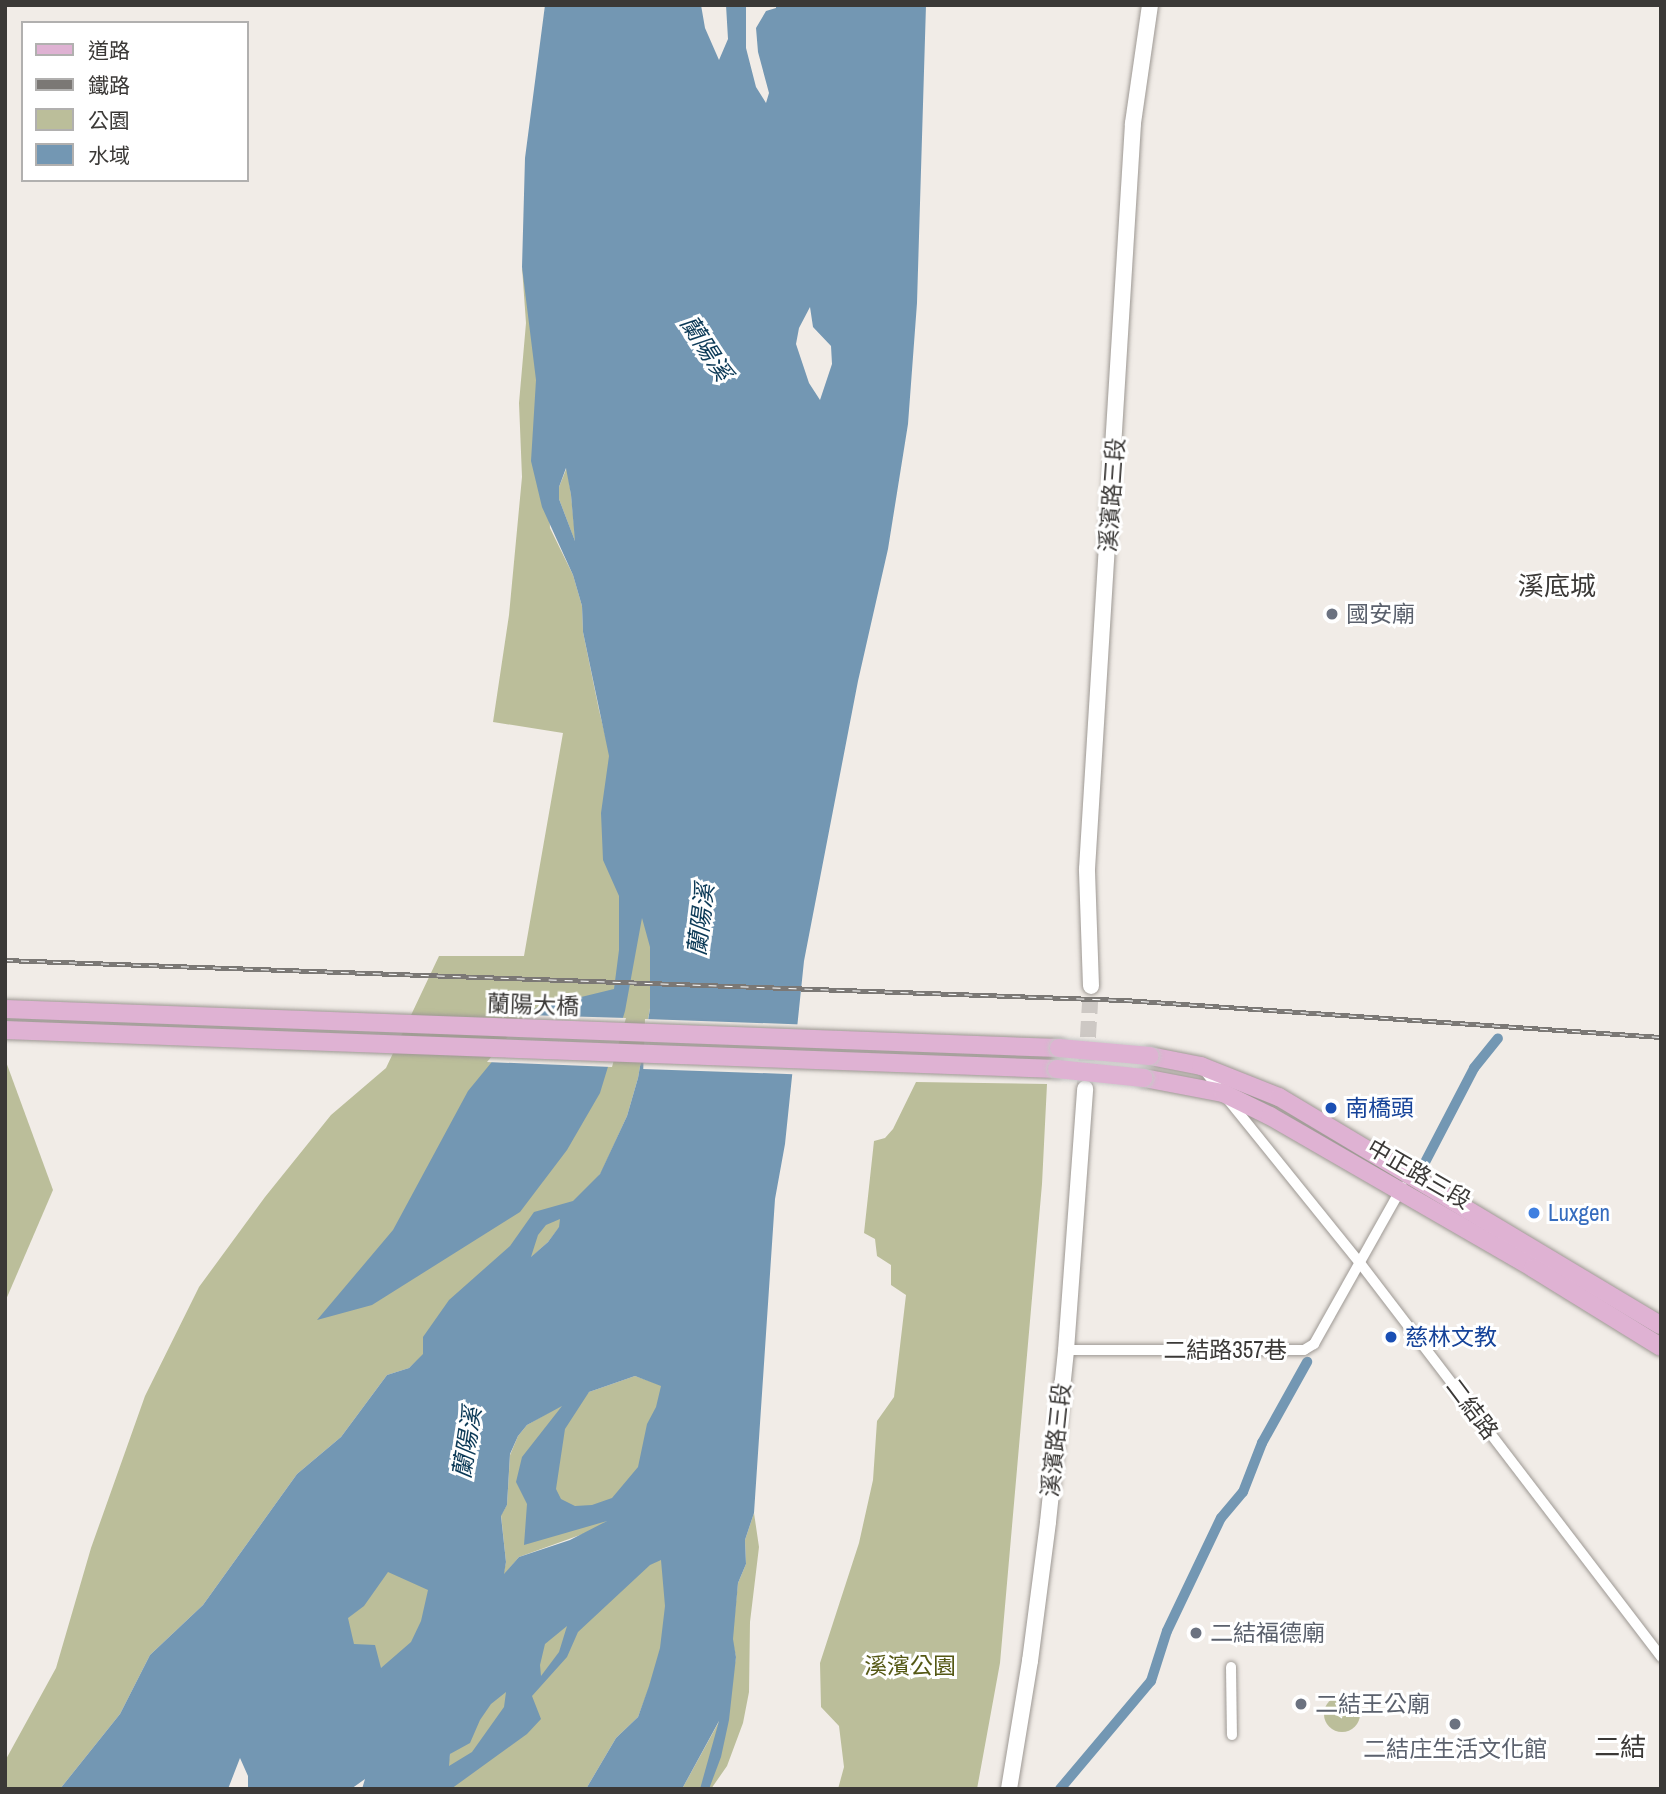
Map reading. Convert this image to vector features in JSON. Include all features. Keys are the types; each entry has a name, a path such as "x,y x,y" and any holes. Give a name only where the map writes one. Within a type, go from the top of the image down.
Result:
{"main road":[{"name":"蘭陽大橋","path":"5,1009 1059,1048"},
{"name":"蘭陽大橋","path":"5,1031 1056,1069"},
{"name":"中正路三段","path":"1059,1048 1150,1056 1201,1066 1279,1097 1404,1184 1661,1347"},
{"name":"中正路三段","path":"1056,1069 1144,1078 1223,1093 1404,1184 1661,1326"}],"street":[{"name":"溪濱路三段","path":"1091,986 1087,869 1133,123 1150,5"},
{"name":"二結路","path":"1201,1066 1360,1264 1661,1657"},
{"name":"溪濱路三段","path":"1009,1789 1034,1634 1066,1350 1085,1090"},
{"name":"二結路357巷","path":"1066,1350 1286,1352 1317,1349 1404,1184"},
{"path":"1231,1667 1232,1735"}],"green space":[{"path":"522,267 540,316 550,528 573,575 582,606 583,632 599,710 659,956 638,1078 627,1116 601,1173 548,1242 409,1368 387,1375 341,1437 297,1474 203,1605 150,1655 120,1714 60,1789 5,1789 5,1761 56,1668 91,1548 145,1396 199,1287 265,1197 331,1115 386,1068 439,956 524,956 563,733 493,722 509,615 522,477 519,403 526,323"},
{"path":"567,467 576,544 559,499 559,487"},
{"path":"5,1059 53,1190 5,1302"},
{"name":"溪濱公園","path":"916,1082 1047,1084 1042,1184 1000,1663 977,1789 838,1789 844,1767 839,1726 821,1707 820,1663 859,1543 873,1480 877,1421 894,1397 906,1295 891,1285 891,1265 877,1256 875,1239 864,1233 874,1141 885,1138 893,1129"},
{"path":"635,1376 661,1385 670,1402 643,1467 610,1519 594,1530 519,1557 503,1576 506,1562 501,1515 507,1505 510,1455 518,1436 527,1425 553,1410 589,1392"},
{"path":"432,1480 430,1654 311,1690 311,1668"},
{"path":"754,1513 759,1547 750,1622 749,1692 743,1723 727,1766 711,1789 682,1789 721,1718 730,1691 736,1657 732,1639 738,1583 746,1564 745,1540"},
{"path":"643,1518 681,1603 638,1717 616,1738 586,1789 444,1789 450,1754 464,1727"},
{"path":"1342,1696 1355,1701 1360,1714 1355,1727 1342,1732 1329,1727 1324,1714 1329,1701"}],"water":[{"name":"蘭陽溪","path":"545,5 701,5 705,28 719,60 728,39 726,5 746,5 746,48 756,87 766,103 769,93 758,52 756,28 766,11 776,8 776,5 926,5 917,303 908,424 888,549 858,681 804,961 785,1144 775,1199 754,1513 745,1540 746,1564 738,1583 733,1639 736,1657 729,1720 721,1757 709,1789 700,1789 719,1721 682,1789 586,1789 616,1738 638,1717 649,1686 660,1648 665,1606 661,1560 650,1565 578,1632 567,1657 532,1696 541,1719 527,1734 451,1789 362,1789 365,1779 351,1789 248,1789 248,1776 240,1758 228,1789 60,1789 120,1714 150,1655 203,1605 297,1474 341,1437 387,1375 409,1368 423,1354 423,1337 449,1300 510,1246 534,1212 573,1201 600,1174 627,1116 638,1078 650,1009 650,947 642,918 625,1011 600,1093 567,1150 520,1212 372,1305 317,1320 393,1230 468,1091 536,1008 614,989 619,950 619,896 603,860 601,813 609,756 583,632 582,606 573,575 542,507 531,461 536,380 522,267 525,158","holes":["810,307 813,327 831,346 832,364 820,400 809,383 796,344 799,328","566,468 575,541 559,499 559,487","560,1219 559,1227 548,1242 531,1257 538,1235 546,1225","635,1376 661,1386 656,1407 647,1424 638,1467 612,1498 592,1505 575,1506 561,1499 556,1489 565,1429 589,1392","562,1406 522,1457 516,1482 527,1504 524,1545 607,1521 570,1540 519,1557 504,1574 506,1562 501,1516 507,1505 510,1454 518,1436 527,1425","388,1572 428,1590 421,1621 411,1642 381,1668 375,1645 354,1644 348,1618 364,1606","567,1626 559,1652 541,1676 540,1665 545,1644","506,1692 504,1707 472,1752 449,1766 450,1754 470,1743 491,1704"]}],"pier":[{"path":"526,1015 626,1018 612,1067 487,1062"},
{"path":"645,1019 801,1024 799,1074 643,1069"}],"waterway":[{"path":"1421,1170 1474,1068 1498,1038"},
{"path":"1060,1789 1151,1681 1167,1631 1221,1518 1243,1492 1262,1443 1307,1362"}],"tunnel":[{"path":"1085,1085 1091,986"}],"railway":[{"path":"5,960 1125,1000 1661,1037"}],"place":[{"name":"國安廟","path":"1332,614"},
{"name":"南橋頭","path":"1331,1108"},
{"name":"Luxgen","path":"1534,1213"},
{"name":"慈林文教","path":"1391,1337"},
{"name":"二結福德廟","path":"1196,1633"},
{"name":"二結王公廟","path":"1301,1704"},
{"name":"二結庄生活文化館","path":"1455,1724"}],"district":[{"name":"溪底城","path":"1557,586"},
{"name":"二結","path":"1620,1747"}]}
